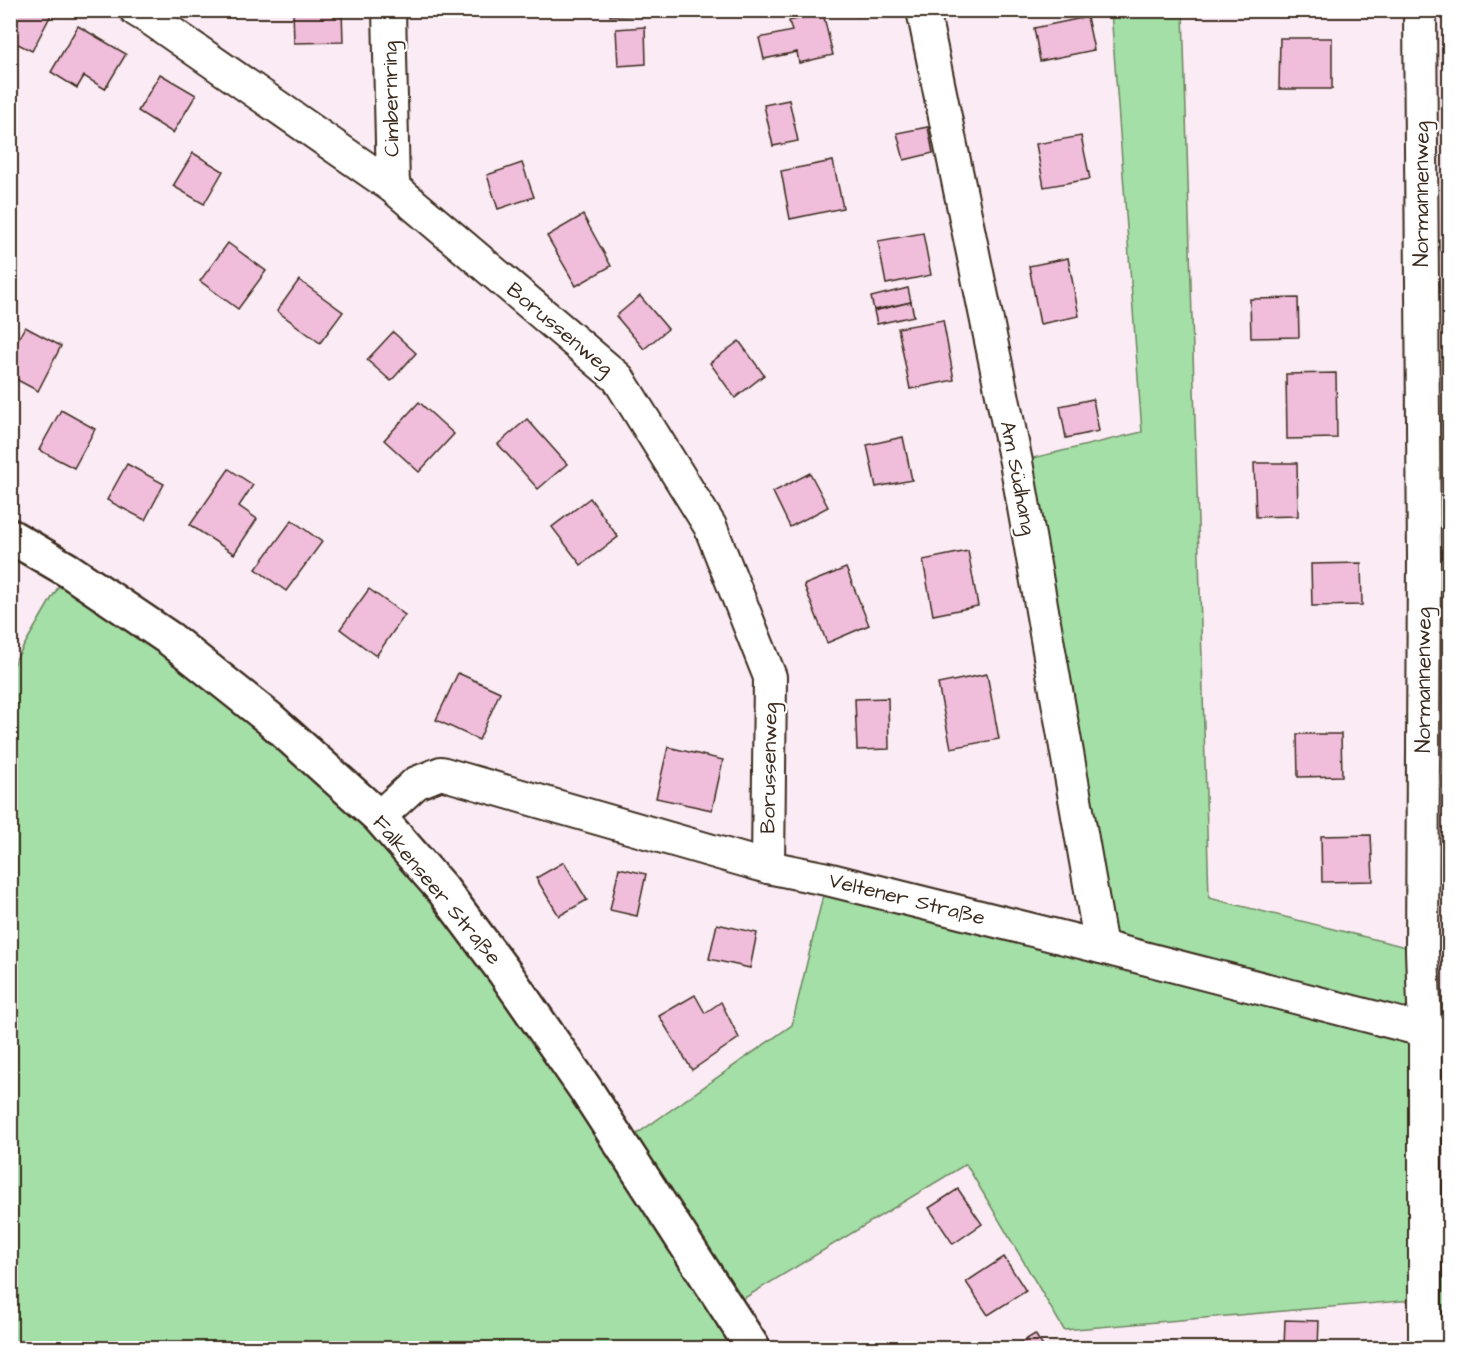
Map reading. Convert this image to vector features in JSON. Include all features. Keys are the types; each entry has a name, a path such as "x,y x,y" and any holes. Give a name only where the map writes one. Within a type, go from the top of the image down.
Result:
{"main road":[{"name":"Falkenseer Straße","path":"10,536 68,570 170,639 269,718 379,818 443,890 505,973 586,1090 753,1348"}],"street":[{"name":"Borussenweg","path":"136,10 393,187 618,378 710,526 770,676 768,867"},
{"name":"Cimbernring","path":"389,10 393,187"},
{"name":"Am Südhang","path":"923,10 1016,462 1101,947"},
{"name":"Normannenweg","path":"1420,10 1437,562 1422,951 1437,1033 1425,1348"},
{"name":"Veltener Straße","path":"379,818 416,783 441,773 768,867 827,879 1437,1033"}],"green space":[{"path":"1111,11 1183,11 1209,898 1422,951 1425,1298 1449,1272 1449,1348 1423,1348 1424,1299 1064,1330 966,1164 728,1308 752,1348 11,1348 11,668 68,570 379,817 621,1145 792,1025 827,879 1101,946 1016,462 1142,432"}],"building":[{"path":"10,10 53,11 32,51 10,40"},
{"path":"293,10 342,10 343,42 294,43"},
{"path":"439,10 496,10 496,11 439,13"},
{"path":"609,10 646,10 646,15 610,16"},
{"path":"856,10 882,10 882,11 857,16"},
{"path":"823,13 833,55 799,63 797,52 764,59 759,38 792,31 789,21"},
{"path":"1087,17 1094,50 1040,61 1034,28"},
{"path":"78,26 126,54 105,89 84,76 77,88 51,72"},
{"path":"645,27 646,64 618,66 616,29"},
{"path":"1280,38 1332,38 1332,89 1279,89"},
{"path":"160,74 196,95 173,133 138,111"},
{"path":"789,100 798,141 773,146 764,105"},
{"path":"928,127 933,153 904,160 897,133"},
{"path":"1081,136 1090,179 1044,187 1036,144"},
{"path":"193,153 223,171 204,204 173,186"},
{"path":"833,161 843,208 790,219 781,171"},
{"path":"522,163 534,197 498,209 487,175"},
{"path":"583,215 611,266 576,286 547,236"},
{"path":"923,233 931,275 886,284 878,241"},
{"path":"228,243 266,271 238,309 200,281"},
{"path":"1068,258 1079,316 1040,324 1029,266"},
{"path":"299,280 343,312 320,343 277,311"},
{"path":"908,288 911,302 874,310 871,297"},
{"path":"640,296 668,329 644,349 616,316"},
{"path":"1298,298 1299,337 1251,338 1250,299"},
{"path":"911,302 914,316 877,324 874,311"},
{"path":"943,320 954,380 910,389 898,328"},
{"path":"25,327 61,346 38,391 10,376 10,353"},
{"path":"393,332 416,353 391,381 367,360"},
{"path":"739,341 764,375 735,398 710,363"},
{"path":"1336,373 1337,438 1287,439 1286,374"},
{"path":"1093,399 1099,431 1066,438 1060,406"},
{"path":"419,402 454,434 419,472 384,440"},
{"path":"61,410 95,429 74,468 39,450"},
{"path":"527,419 567,464 538,489 498,444"},
{"path":"903,437 912,480 876,487 867,445"},
{"path":"1254,463 1297,463 1298,516 1256,517"},
{"path":"127,464 164,484 145,520 107,500"},
{"path":"229,469 253,485 239,506 257,519 234,554 190,525"},
{"path":"810,473 828,507 790,527 773,492"},
{"path":"590,498 618,537 581,565 552,527"},
{"path":"292,520 322,542 286,591 256,569"},
{"path":"968,551 978,606 933,615 923,560"},
{"path":"1361,563 1362,605 1312,606 1311,564"},
{"path":"846,568 869,625 827,643 804,585"},
{"path":"369,589 405,615 376,656 340,629"},
{"path":"458,673 500,692 479,740 436,720"},
{"path":"987,674 999,739 951,748 938,684"},
{"path":"888,698 889,749 857,750 855,699"},
{"path":"1297,734 1341,734 1342,776 1298,777"},
{"path":"668,747 723,760 712,810 656,798"},
{"path":"1371,835 1373,881 1322,882 1321,836"},
{"path":"564,862 587,900 559,916 536,878"},
{"path":"619,868 646,874 637,916 610,910"},
{"path":"717,924 757,933 750,968 709,959"},
{"path":"695,995 705,1013 721,1002 739,1038 692,1070 659,1016"},
{"path":"958,1189 982,1224 953,1244 929,1208"},
{"path":"1004,1257 1026,1291 988,1315 966,1282"},
{"path":"1285,1320 1319,1321 1318,1348 1284,1348"},
{"path":"1035,1334 1044,1348 1012,1348"}]}
